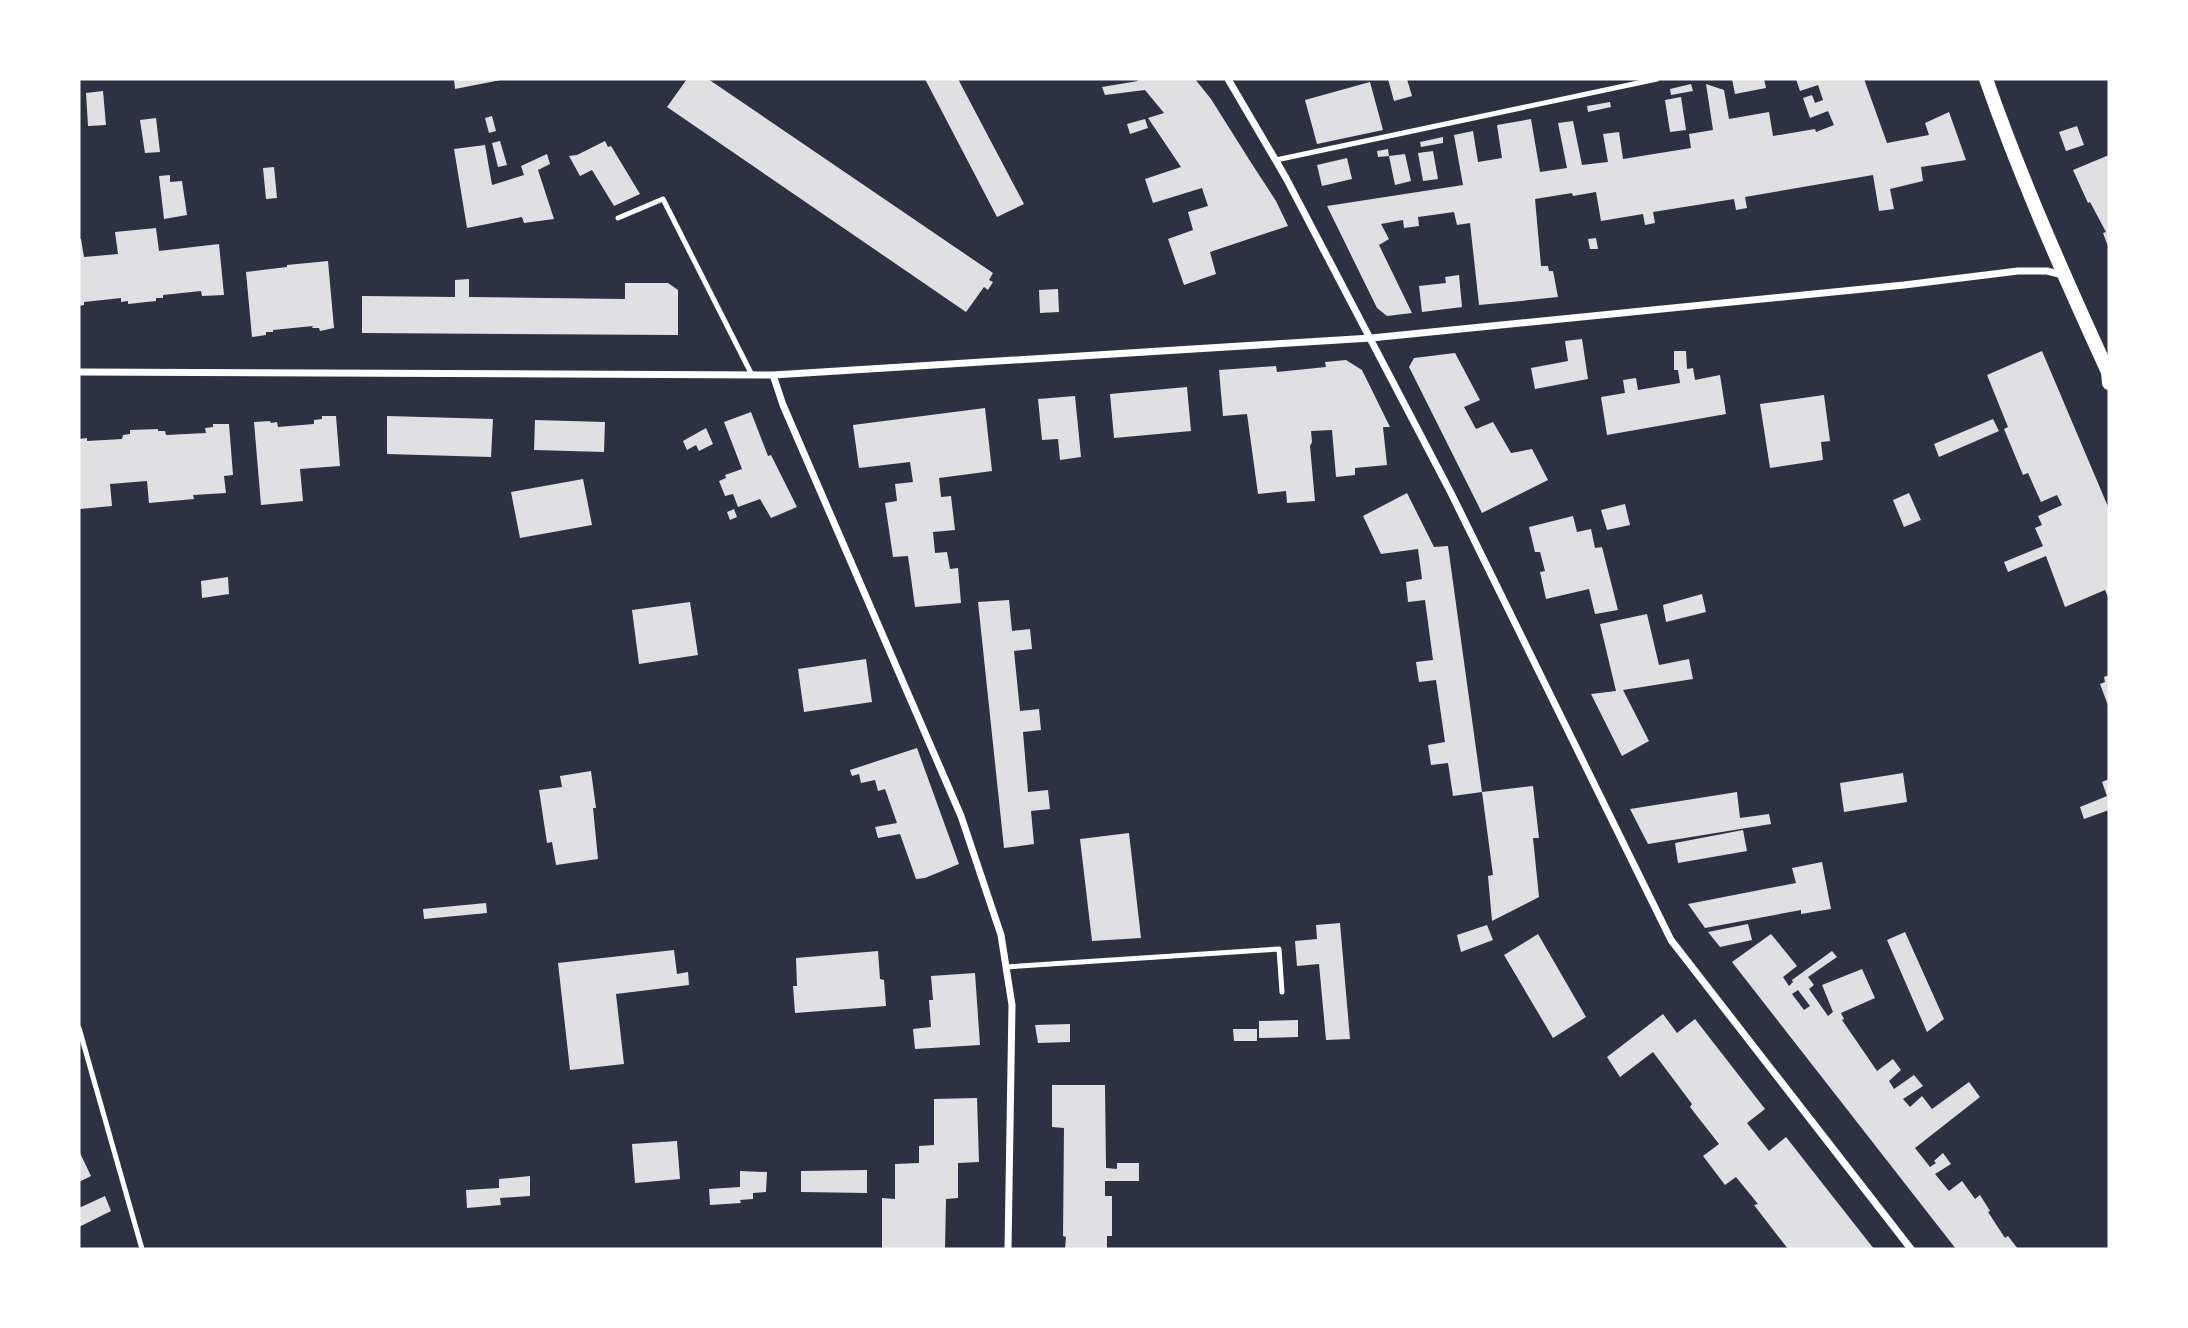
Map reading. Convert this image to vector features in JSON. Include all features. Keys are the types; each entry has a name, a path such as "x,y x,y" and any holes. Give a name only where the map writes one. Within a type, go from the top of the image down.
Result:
{"main road":[{"path":"1986,79 2064,275 2109,376"}],"street":[{"path":"1228,79 1276,160 1451,493 1671,940 1911,1249"},
{"path":"79,372 773,375 1371,338 1904,285 2018,271 2047,271 2064,275"},
{"path":"773,375 783,405 961,816 1001,935 1012,1005 1008,1249"}],"lane":[{"path":"1276,160 1657,79"},
{"path":"618,218 663,199 752,376"},
{"path":"1006,967 1279,949 1282,992"},
{"path":"79,1028 142,1249"}],"building":[{"path":"454,79 500,79 501,80 455,89"},
{"path":"687,79 708,79 993,273 989,280 993,282 988,290 984,287 966,312 667,107"},
{"path":"925,79 958,79 1024,204 997,217"},
{"path":"1136,79 1195,79 1211,99 1276,201 1288,226 1210,252 1216,274 1184,285 1168,239 1193,230 1188,212 1208,206 1202,188 1153,203 1145,179 1181,167 1148,118 1164,113 1145,90 1105,95 1102,87 1138,81"},
{"path":"1388,79 1407,79 1412,96 1394,101"},
{"path":"1732,79 1764,79 1766,88 1735,94"},
{"path":"1796,79 1864,79 1887,143 1929,135 1925,123 1949,112 1966,160 1921,167 1923,181 1890,189 1894,209 1879,211 1873,175 1745,197 1747,208 1736,210 1734,199 1653,212 1655,223 1645,225 1643,214 1601,221 1596,192 1535,199 1541,266 1548,266 1549,271 1553,271 1558,297 1479,305 1470,223 1457,225 1454,212 1418,217 1419,226 1404,228 1403,220 1381,224 1389,239 1379,245 1412,313 1387,316 1377,308 1327,206 1463,185 1454,135 1473,131 1478,162 1502,158 1497,125 1531,119 1540,172 1567,168 1558,123 1573,121 1582,165 1608,162 1603,134 1619,132 1623,159 1691,148 1689,134 1713,130 1706,84 1724,90 1729,119 1769,112 1773,136 1815,129 1816,132 1834,125 1828,111 1810,118 1803,98 1812,95 1815,103 1823,100 1818,85 1800,91"},
{"path":"1370,82 1383,130 1317,144 1305,100"},
{"path":"1691,84 1693,91 1671,95 1670,89"},
{"path":"103,91 106,125 88,126 86,93"},
{"path":"1681,97 1686,130 1670,132 1665,100"},
{"path":"1610,102 1611,107 1588,112 1587,106"},
{"path":"492,116 496,131 489,133 485,118"},
{"path":"156,118 160,152 145,153 140,120"},
{"path":"1145,119 1148,128 1130,134 1127,124"},
{"path":"2077,126 2084,145 2066,151 2059,132"},
{"path":"1443,137 1443,143 1421,147 1420,142"},
{"path":"500,141 507,165 498,167 492,143"},
{"path":"605,141 608,147 611,146 640,194 614,206 592,170 580,176 569,156 577,155"},
{"path":"485,145 492,185 524,175 521,166 547,154 550,164 538,170 554,219 524,223 522,217 467,228 454,149"},
{"path":"1388,149 1389,156 1378,157 1377,151"},
{"path":"1433,151 1438,179 1423,181 1418,153"},
{"path":"1405,154 1411,181 1395,185 1389,156"},
{"path":"2109,155 2109,249 2103,233 2106,232 2090,202 2088,203 2073,170"},
{"path":"1347,158 1352,179 1322,186 1317,165"},
{"path":"274,167 277,198 266,199 263,168"},
{"path":"170,175 170,182 182,181 187,215 164,219 159,176"},
{"path":"156,228 159,251 219,244 224,295 202,296 201,291 163,295 163,298 156,298 156,301 128,304 128,301 121,302 121,298 84,302 84,305 79,306 79,239 84,257 118,254 115,232"},
{"path":"1596,238 1598,249 1590,249 1588,239"},
{"path":"328,261 334,328 320,331 319,328 312,328 313,326 273,330 266,332 266,335 252,337 246,272"},
{"path":"1459,275 1462,307 1422,312 1419,286 1446,283 1445,277"},
{"path":"469,279 469,297 625,299 625,283 668,283 678,290 678,335 362,333 362,296 455,297 455,280"},
{"path":"1058,289 1059,312 1040,313 1039,290"},
{"path":"1582,339 1588,379 1535,389 1531,368 1568,361 1565,341"},
{"path":"1674,351 1686,351 1687,369 1693,368 1695,380 1720,375 1726,414 1607,435 1601,397 1625,393 1623,380 1636,378 1638,390 1680,383 1678,370 1674,370"},
{"path":"2042,351 2109,509 2109,599 2105,590 2065,607 2046,556 2008,572 2004,562 2043,546 2035,528 2042,525 2038,516 2062,505 2057,495 2041,502 2028,473 2023,475 2004,429 2008,427 1987,375"},
{"path":"1455,353 1480,400 1464,407 1476,429 1493,422 1511,453 1532,449 1548,480 1482,513 1409,367 1414,358"},
{"path":"1346,360 1362,370 1390,427 1383,427 1387,465 1355,468 1355,475 1336,477 1332,430 1311,431 1315,501 1287,503 1286,491 1258,494 1247,414 1223,416 1219,370 1276,366 1277,372 1326,367 1325,362"},
{"path":"1187,387 1191,431 1114,438 1110,394"},
{"path":"1824,395 1830,441 1821,442 1823,460 1770,468 1760,404"},
{"path":"1075,396 1081,457 1060,460 1058,439 1042,440 1038,399"},
{"path":"985,408 992,471 939,478 941,497 951,496 955,530 933,532 935,553 947,552 950,569 958,568 961,603 915,607 908,556 893,557 885,503 897,501 895,484 913,482 910,462 859,468 853,425"},
{"path":"751,412 768,456 771,455 797,507 771,518 760,499 738,507 733,494 725,496 719,481 726,478 725,475 742,469 724,422"},
{"path":"322,416 336,416 340,466 300,469 303,501 261,505 254,422 277,422 278,427 314,424 314,420 322,419"},
{"path":"387,416 493,419 491,457 387,454"},
{"path":"1993,419 1999,431 1939,457 1934,444"},
{"path":"535,420 605,422 604,452 534,450"},
{"path":"213,424 229,424 233,475 224,476 226,493 193,495 194,499 149,503 147,481 110,484 112,506 80,509 79,439 122,439 123,435 130,434 130,430 158,429 165,431 166,435 206,433 205,428 213,427"},
{"path":"706,428 713,444 699,451 696,445 687,450 683,441"},
{"path":"583,479 592,525 520,538 511,492"},
{"path":"1407,493 1434,547 1448,546 1482,792 1453,796 1448,763 1431,765 1428,745 1445,742 1436,680 1419,682 1416,662 1433,660 1425,600 1408,602 1406,582 1422,579 1418,549 1381,554 1363,516"},
{"path":"1909,493 1921,520 1904,527 1893,500"},
{"path":"1625,504 1630,525 1607,530 1601,510"},
{"path":"734,509 737,517 730,520 727,512"},
{"path":"1573,516 1577,532 1591,529 1595,548 1602,547 1618,610 1595,614 1589,589 1546,599 1540,572 1545,571 1540,552 1535,552 1529,527"},
{"path":"228,577 229,594 202,598 201,581"},
{"path":"1702,594 1706,612 1666,622 1663,605"},
{"path":"1009,600 1012,631 1030,629 1032,649 1014,651 1020,711 1039,709 1041,730 1023,732 1028,792 1048,790 1050,809 1031,811 1034,844 1004,848 978,602"},
{"path":"690,602 698,655 639,664 632,610"},
{"path":"1647,614 1659,665 1689,659 1693,679 1623,690 1649,741 1622,756 1591,694 1616,691 1600,624"},
{"path":"866,659 872,702 804,712 798,669"},
{"path":"2109,675 2109,708 2100,684 2105,682 2104,677"},
{"path":"917,748 959,864 916,879 900,834 878,838 875,827 897,823 885,789 878,791 875,780 861,783 859,774 852,776 850,770"},
{"path":"591,771 598,859 556,865 552,842 547,843 539,790 562,787 560,776"},
{"path":"1903,773 1907,802 1844,812 1840,783"},
{"path":"2109,779 2109,810 2084,819 2080,807 2107,796 2102,782"},
{"path":"1533,786 1539,838 1533,838 1539,897 1492,921 1488,876 1493,875 1482,792"},
{"path":"1737,792 1740,818 1769,814 1771,824 1648,844 1630,809"},
{"path":"1743,830 1747,851 1678,863 1675,843"},
{"path":"1129,833 1141,938 1092,941 1080,839"},
{"path":"1822,862 1831,909 1801,914 1801,910 1705,928 1688,904 1796,883 1792,868"},
{"path":"486,903 487,913 424,919 423,909"},
{"path":"1340,923 1350,1039 1326,1040 1319,964 1297,966 1295,941 1317,939 1316,925"},
{"path":"1748,924 1752,940 1720,947 1708,932"},
{"path":"1487,925 1493,940 1461,952 1457,935"},
{"path":"1905,932 1944,1019 1927,1032 1887,940"},
{"path":"1538,934 1586,1017 1553,1038 1504,955"},
{"path":"1771,934 1797,966 1783,977 1789,986 1792,980 1832,951 1837,957 1808,977 1814,985 1809,989 1828,1016 1833,1012 1822,985 1862,969 1875,998 1841,1013 1844,1019 1842,1020 1877,1071 1893,1059 1901,1070 1889,1081 1894,1089 1914,1075 1923,1086 1903,1099 1910,1107 1922,1096 1932,1109 1969,1082 1980,1097 1915,1148 1930,1167 1943,1153 1951,1164 1935,1174 1949,1191 1962,1181 1975,1199 1980,1195 2005,1238 2008,1236 2018,1249 1956,1249 1732,962","holes":["1798,990 1810,1006 1804,1010 1792,994"]},
{"path":"674,950 677,974 688,972 689,985 616,994 624,1064 570,1070 558,963"},
{"path":"878,951 886,1006 795,1013 793,986 797,986 796,958"},
{"path":"975,973 980,1045 915,1049 913,1029 931,1027 931,976"},
{"path":"1663,1014 1677,1033 1695,1019 1765,1109 1747,1123 1769,1151 1786,1137 1874,1249 1788,1249 1736,1177 1725,1185 1703,1156 1719,1144 1653,1052 1620,1077 1607,1057"},
{"path":"1298,1020 1298,1037 1259,1038 1259,1021"},
{"path":"1070,1024 1070,1042 1038,1043 1035,1025"},
{"path":"1233,1029 1257,1029 1257,1041 1234,1041"},
{"path":"1052,1085 1105,1085 1106,1168 1117,1169 1117,1163 1139,1163 1139,1181 1105,1181 1105,1196 1112,1196 1112,1236 1107,1236 1107,1249 1065,1249 1064,1128 1052,1127"},
{"path":"977,1098 979,1162 958,1163 958,1198 946,1199 945,1249 882,1249 882,1198 895,1199 895,1164 919,1163 919,1146 934,1145 934,1099"},
{"path":"677,1141 680,1179 635,1183 632,1144"},
{"path":"79,1151 91,1176 79,1182"},
{"path":"867,1170 867,1193 801,1192 801,1171"},
{"path":"740,1171 767,1172 766,1192 753,1193 753,1199 740,1200 741,1203 710,1205 709,1189 740,1187"},
{"path":"530,1176 530,1196 500,1198 501,1205 467,1208 466,1190 499,1188 499,1179"},
{"path":"105,1196 111,1211 79,1227 79,1208"}]}
